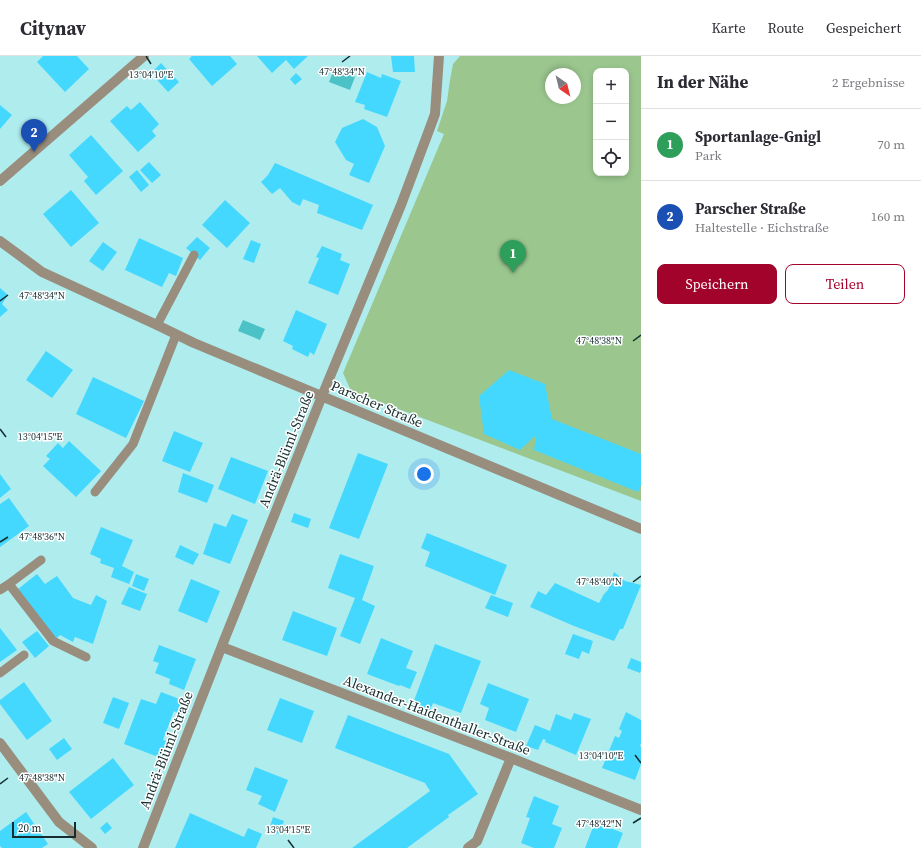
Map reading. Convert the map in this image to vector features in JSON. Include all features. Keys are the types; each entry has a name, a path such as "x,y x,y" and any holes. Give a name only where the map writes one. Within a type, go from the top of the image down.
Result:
{"street":[{"path":"0,181 144,56"},
{"name":"Andrä-Blüml-Straße","path":"142,848 322,396 401,205 435,114 439,56"},
{"name":"Parscher Straße","path":"0,241 42,272 208,349 641,529"},
{"name":"Alexander-Haidenthaller-Straße","path":"222,647 512,758 641,810"},
{"path":"0,743 59,822 92,848"},
{"path":"468,848 477,841 512,758"}],"lane":[{"path":"157,325 194,255"},
{"path":"95,492 133,444 176,334"},
{"path":"0,590 41,560"},
{"path":"9,584 53,641 86,657"},
{"path":"0,673 24,655"}],"green space":[{"path":"460,56 641,56 641,501 351,391 343,373 444,134 437,131 447,101 453,64"}],"water":[{"path":"334,69 355,77 350,90 329,82"},
{"path":"243,320 265,329 260,340 238,331"}],"building":[{"path":"43,56 77,56 89,69 65,92 37,62"},
{"path":"192,56 230,56 237,64 212,86 189,59"},
{"path":"257,56 308,56 294,69 286,60 272,73"},
{"path":"391,56 414,56 415,72 393,72"},
{"path":"161,63 179,82 168,92 151,73"},
{"path":"367,72 381,78 382,74 401,81 387,117 364,109 365,105 355,102"},
{"path":"296,73 302,79 295,85 290,79"},
{"path":"140,102 159,124 152,131 156,136 138,152 110,121 127,106 131,110"},
{"path":"0,105 12,115 0,129"},
{"path":"363,119 377,127 385,146 369,183 349,175 354,164 346,160 335,142 342,128"},
{"path":"91,135 123,171 96,195 84,181 88,177 69,155"},
{"path":"149,162 161,175 152,183 140,170"},
{"path":"275,163 373,205 362,230 317,213 319,205 303,199 300,206 292,202 280,188 272,194 261,182 268,175"},
{"path":"137,170 149,185 141,192 129,177"},
{"path":"71,190 99,223 71,247 43,214"},
{"path":"225,200 250,223 227,248 202,225"},
{"path":"197,237 210,248 200,260 186,248"},
{"path":"139,238 183,258 176,276 169,273 162,287 125,270"},
{"path":"251,240 261,244 254,263 243,259"},
{"path":"103,242 117,252 103,271 89,261"},
{"path":"322,246 342,254 340,260 350,264 338,295 308,283 319,258 316,257"},
{"path":"0,288 8,295 2,304 8,310 0,317"},
{"path":"296,310 327,324 314,355 310,352 308,357 292,349 293,346 283,341"},
{"path":"46,351 73,370 52,398 26,380"},
{"path":"509,370 545,384 552,419 641,454 641,485 638,492 534,450 536,435 520,450 484,434 479,396"},
{"path":"93,377 144,401 126,438 76,414"},
{"path":"174,431 203,443 190,472 162,461"},
{"path":"69,441 101,471 76,497 43,466 50,459 46,456 58,443 63,448"},
{"path":"358,453 388,464 359,539 329,528"},
{"path":"231,457 268,471 255,504 218,489"},
{"path":"183,473 214,485 207,503 178,492"},
{"path":"0,474 11,489 0,498"},
{"path":"9,498 29,526 0,547 0,504"},
{"path":"294,513 311,519 308,528 291,522"},
{"path":"232,514 248,520 230,564 203,554 214,523 226,527"},
{"path":"101,527 133,540 122,566 134,572 129,584 111,577 114,568 100,563 101,559 90,554"},
{"path":"427,533 507,565 495,595 425,566 430,552 421,548"},
{"path":"180,545 199,554 193,565 175,557"},
{"path":"340,554 374,566 362,600 375,606 360,644 340,636 355,598 328,588"},
{"path":"614,572 625,581 641,585 623,629 620,629 614,641 530,607 538,591 546,595 555,583 599,603 608,590"},
{"path":"37,574 45,584 57,576 73,598 91,605 96,595 107,601 93,644 75,637 73,642 60,635 56,639 18,589"},
{"path":"136,574 149,579 144,591 132,586"},
{"path":"191,579 220,591 207,623 178,611"},
{"path":"129,587 147,594 140,611 121,604"},
{"path":"491,595 513,603 508,617 485,608"},
{"path":"293,611 337,628 327,656 282,640"},
{"path":"0,628 17,650 0,662"},
{"path":"37,631 49,646 35,658 22,642"},
{"path":"573,634 593,641 589,654 582,651 579,659 565,654"},
{"path":"381,638 413,651 406,668 417,672 410,689 367,674"},
{"path":"435,644 481,661 461,713 433,703 429,713 412,706"},
{"path":"159,645 196,659 184,690 169,684 170,679 155,673 159,663 153,661"},
{"path":"631,658 641,662 640,673 627,668"},
{"path":"24,682 52,721 27,740 0,704 0,700"},
{"path":"488,683 529,699 516,732 485,720 489,708 480,704"},
{"path":"161,692 182,700 177,713 174,711 163,740 167,741 161,758 124,744 141,699 156,704"},
{"path":"113,697 129,703 119,729 103,723"},
{"path":"280,698 314,711 302,743 267,730"},
{"path":"626,712 641,720 641,764 635,780 602,768 615,736 619,738 622,731 619,729"},
{"path":"574,713 591,719 576,755 545,742 546,740 543,739 538,750 526,746 535,725 550,731 556,714 571,720"},
{"path":"348,715 449,754 478,794 448,815 449,817 407,848 352,848 430,791 425,783 335,748"},
{"path":"64,738 72,749 57,760 49,749"},
{"path":"113,758 134,785 91,819 69,792"},
{"path":"255,767 288,780 275,812 258,804 262,796 246,790"},
{"path":"534,796 559,806 552,824 562,828 554,848 534,848 521,843 530,818 526,817"},
{"path":"26,812 48,844 42,848 2,848 0,846 0,831"},
{"path":"190,813 244,837 248,828 262,834 256,848 175,848"},
{"path":"273,817 284,821 279,834 269,830"},
{"path":"107,822 112,828 105,834 100,828"},
{"path":"595,822 623,833 617,848 585,848"}],"place":[{"name":"Parscher Straße","path":"34,152"},
{"name":"Sportanlage-Gnigl","path":"513,273"}]}
